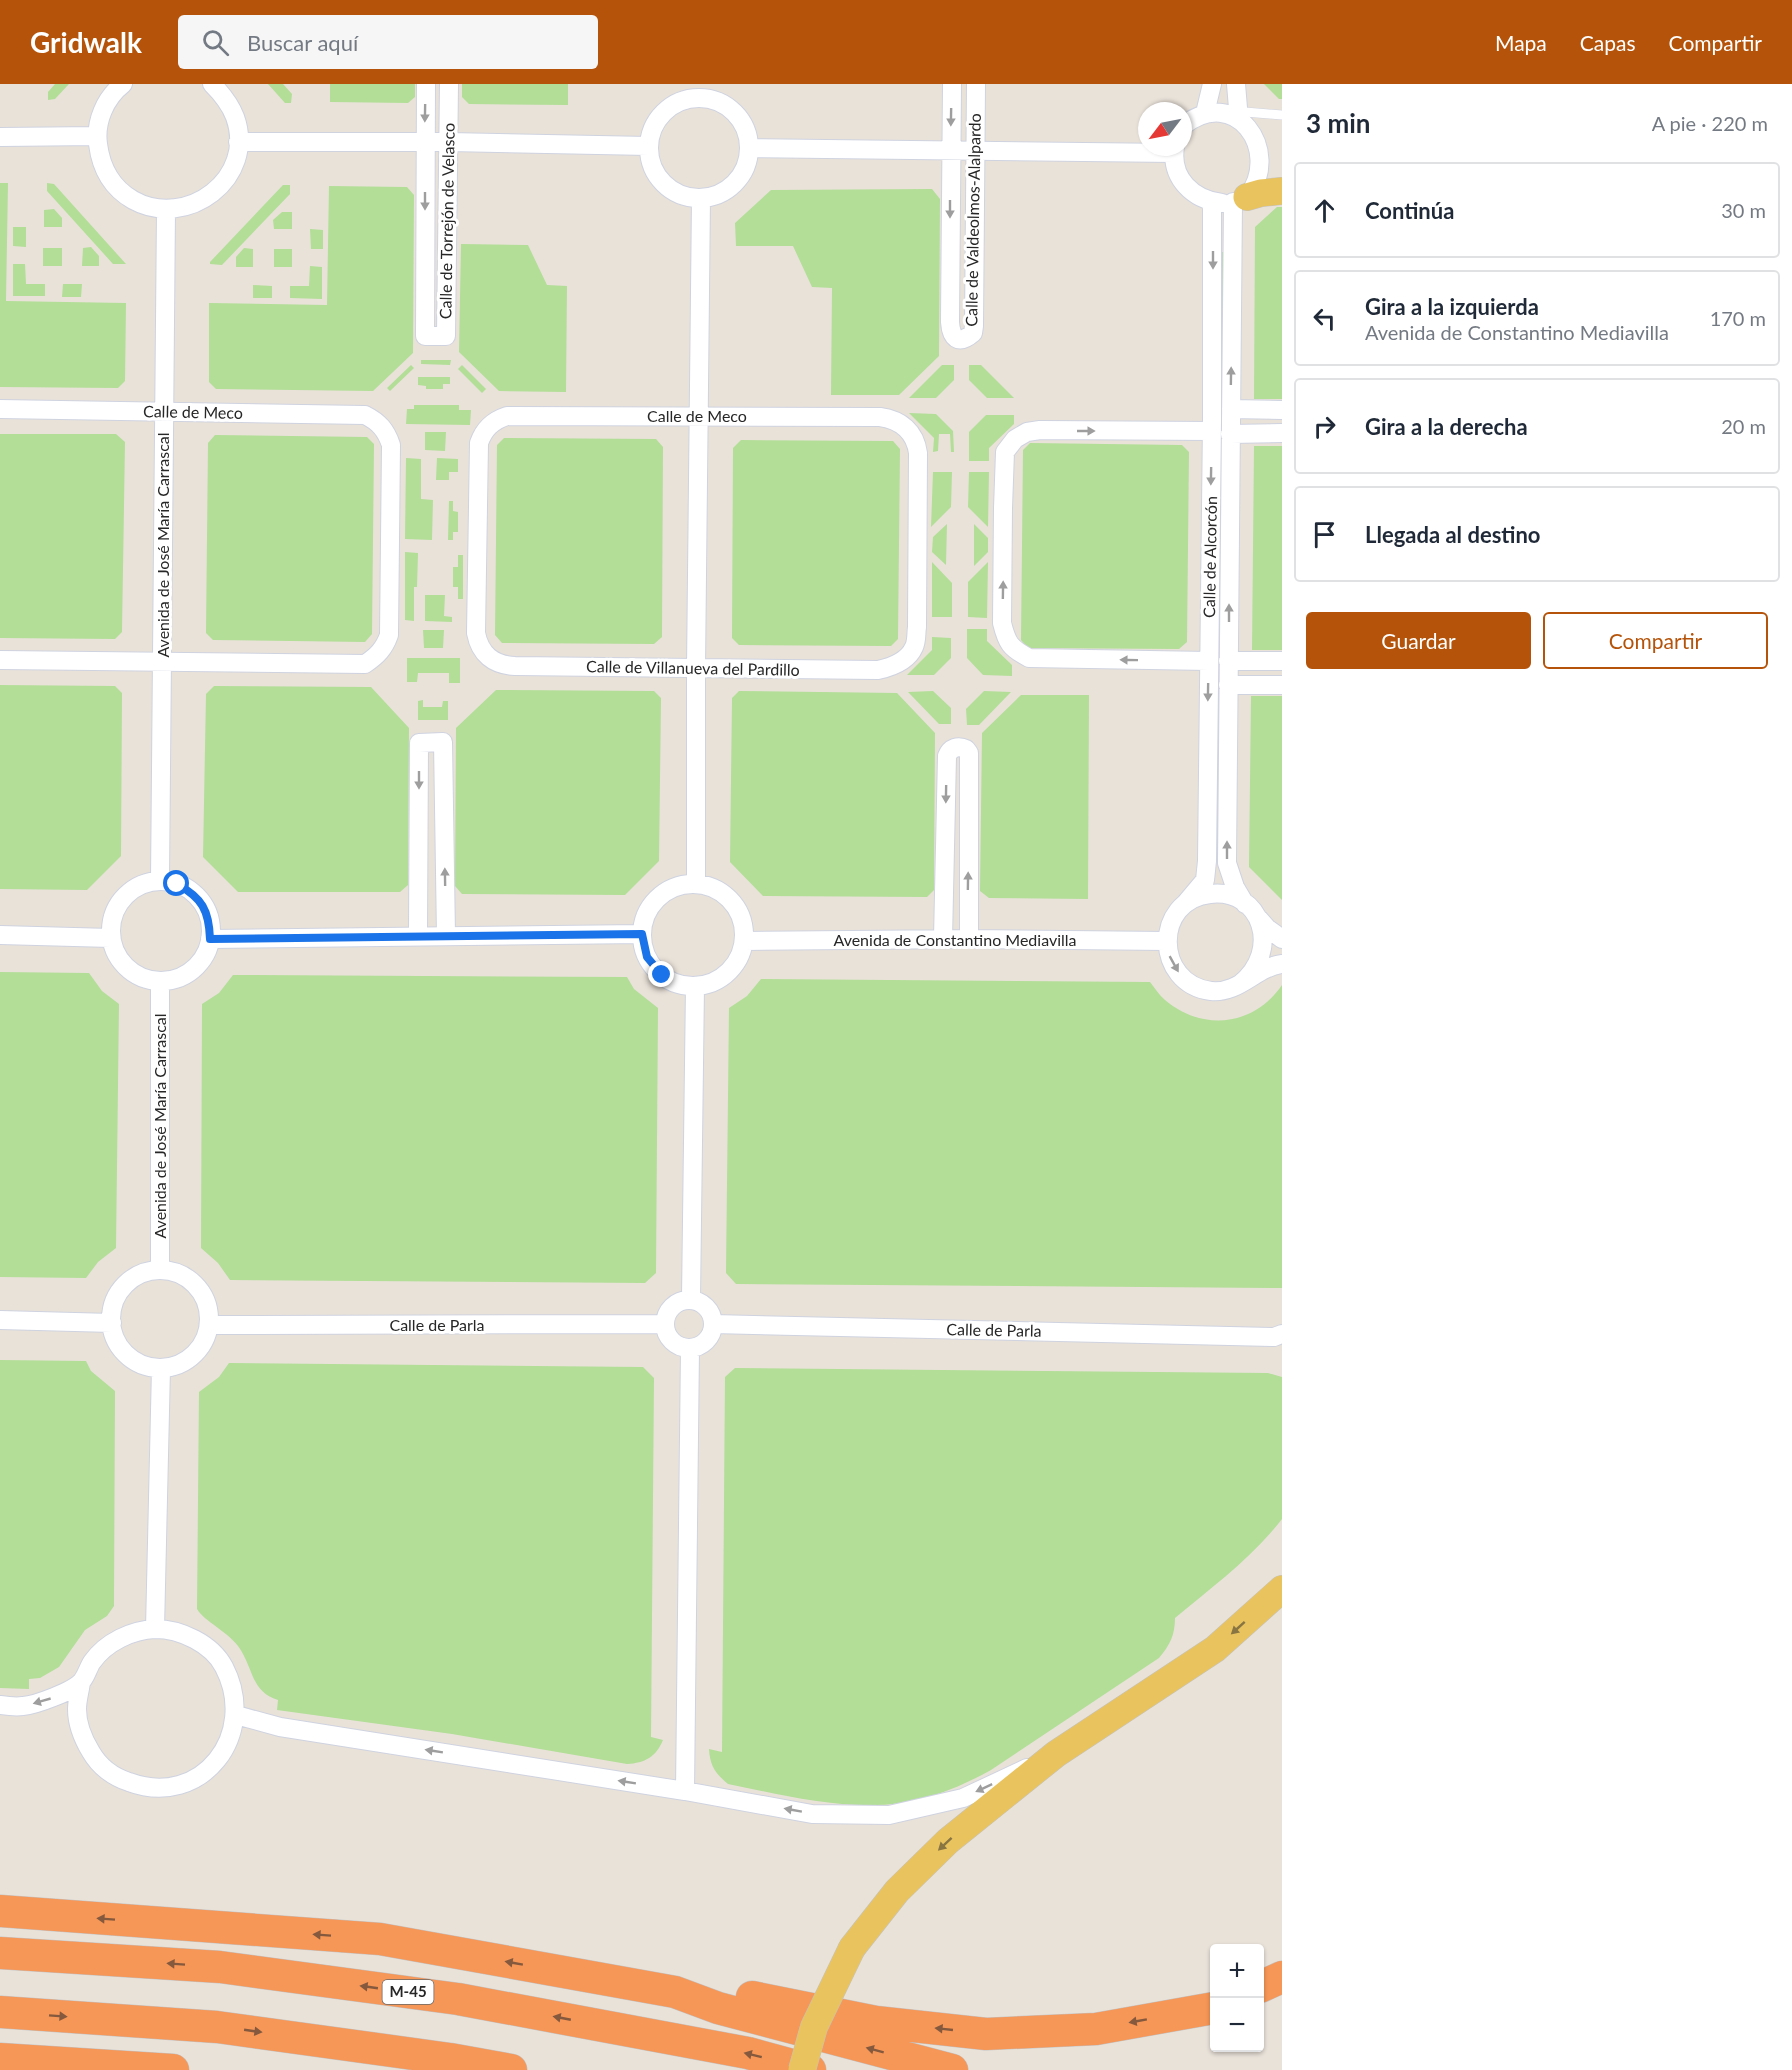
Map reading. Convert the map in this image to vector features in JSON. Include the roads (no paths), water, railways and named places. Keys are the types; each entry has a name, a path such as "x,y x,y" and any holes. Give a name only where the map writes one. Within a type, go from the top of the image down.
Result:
{"highway":[{"path":"0,1911 380,1939 675,1992 718,2008 952,2070"},
{"name":"M-45","path":"0,1953 220,1967 458,1999 748,2053 810,2070"},
{"path":"1264,1985 1282,1977"},
{"path":"675,1992 717,1990 876,2022 986,2034 1096,2029 1208,2007"},
{"path":"1264,2000 1282,1996"},
{"path":"0,2012 217,2026 450,2059 511,2070"},
{"path":"0,2059 173,2070"}],"main road":[{"path":"1240,199 1261,193 1275,178"},
{"path":"802,2070 814,2027 852,1948 897,1891 948,1840 1056,1754 1215,1649 1282,1589"}],"street":[{"path":"123,84 107,102 100,118 97,136 100,158 109,178 124,195 144,206 166,210 193,205 216,191 228,177 235,160 238,142 236,119 226,98 212,84"},
{"name":"Calle de Torrejón de Velasco","path":"426,84 425,336 446,336 449,84"},
{"name":"Calle de Valdeolmos-Alalpardo","path":"952,84 951,334 961,340 973,333 974,326 976,84"},
{"path":"1206,109 1212,84"},
{"path":"1236,84 1242,110"},
{"path":"701,91 730,108 741,119 748,133 750,148 746,167 735,183 720,194 701,198 681,195 664,183 652,166 649,146 654,124 669,107 701,91"},
{"path":"1192,117 1206,109 1222,106 1242,110 1260,123 1269,140 1275,178"},
{"path":"0,137 97,136"},
{"path":"238,142 449,142 649,146"},
{"path":"750,148 951,151 1138,150"},
{"path":"1175,156 1175,166 1180,179 1194,193 1212,202 1240,199"},
{"path":"696,884 701,198"},
{"name":"Calle de Alcorcón","path":"1240,199 1230,434 1227,863 1235,887 1251,910"},
{"name":"Calle de Alcorcón","path":"1184,905 1205,880 1206,871 1212,431 1212,202"},
{"name":"Avenida de José María Carrascal","path":"160,881 166,210"},
{"name":"Calle de Meco","path":"0,409 365,415 388,434 391,445 389,635 378,655 365,664 162,663"},
{"path":"1231,409 1282,410"},
{"name":"Calle de Meco","path":"484,653 478,644 476,633 479,443 487,428 496,420 507,416 880,417 899,421 907,428 917,444 918,453 917,627 914,647 903,661"},
{"path":"1209,661 1029,658 1011,647 1006,639 1002,623 1003,466 1005,452 1015,439 1027,432 1212,431"},
{"path":"1230,434 1282,434"},
{"name":"Calle de Villanueva del Pardillo","path":"484,653 502,665 696,669 878,670 903,661"},
{"path":"0,660 162,663"},
{"path":"1228,661 1282,661"},
{"path":"1228,685 1282,685"},
{"path":"418,935 419,743 443,742 446,936"},
{"path":"943,939 947,756 951,749 957,747 966,749 969,753 969,939"},
{"path":"160,881 177,884 192,892 204,905 210,921 210,939 199,965 181,977 160,982 146,980 133,974 122,964 111,938 113,917 123,898 133,889 146,883 160,881"},
{"path":"696,884 718,890 728,898 741,918 744,941 739,958 728,973 712,983 695,986 672,982 662,975 647,957 642,934 643,922 654,902 673,888 696,884"},
{"path":"1282,939 1234,897 1208,894 1184,905 1175,915 1169,927 1167,941 1169,956 1175,969 1185,980 1198,988 1212,991 1227,990 1263,970 1282,964"},
{"path":"1240,984 1256,969 1264,948 1262,926 1251,910"},
{"path":"210,939 642,934"},
{"path":"0,935 111,938"},
{"name":"Avenida de Constantino Mediavilla","path":"744,941 943,939 1167,941"},
{"name":"Avenida de José María Carrascal","path":"160,982 160,1270"},
{"path":"691,1299 695,986"},
{"path":"160,1270 177,1273 191,1281 205,1301 209,1325 198,1351 175,1366 161,1368 146,1366 133,1360 122,1350 115,1338 112,1323 113,1307 119,1292 130,1281 144,1273 160,1270"},
{"path":"691,1299 706,1306 713,1324 710,1336 705,1343 690,1348 681,1347 673,1343 668,1336 664,1324 666,1314 676,1302 691,1299"},
{"path":"0,1320 112,1323"},
{"name":"Calle de Parla","path":"209,1325 664,1324"},
{"name":"Calle de Parla","path":"713,1324 1278,1335"},
{"path":"685,1791 690,1348"},
{"path":"155,1629 161,1368"},
{"path":"155,1629 181,1633 204,1645 222,1665 233,1689 236,1715 230,1741 215,1763 194,1779 170,1788 142,1787 116,1778 96,1760 86,1744 82,1736 77,1709 81,1682 93,1661 110,1644 132,1633 155,1629"},
{"path":"0,1705 23,1706 53,1698 81,1682"},
{"path":"236,1715 280,1726 685,1791 812,1814 889,1815 963,1798 1056,1754"}],"lane":[{"path":"1242,110 1282,115"}]}
